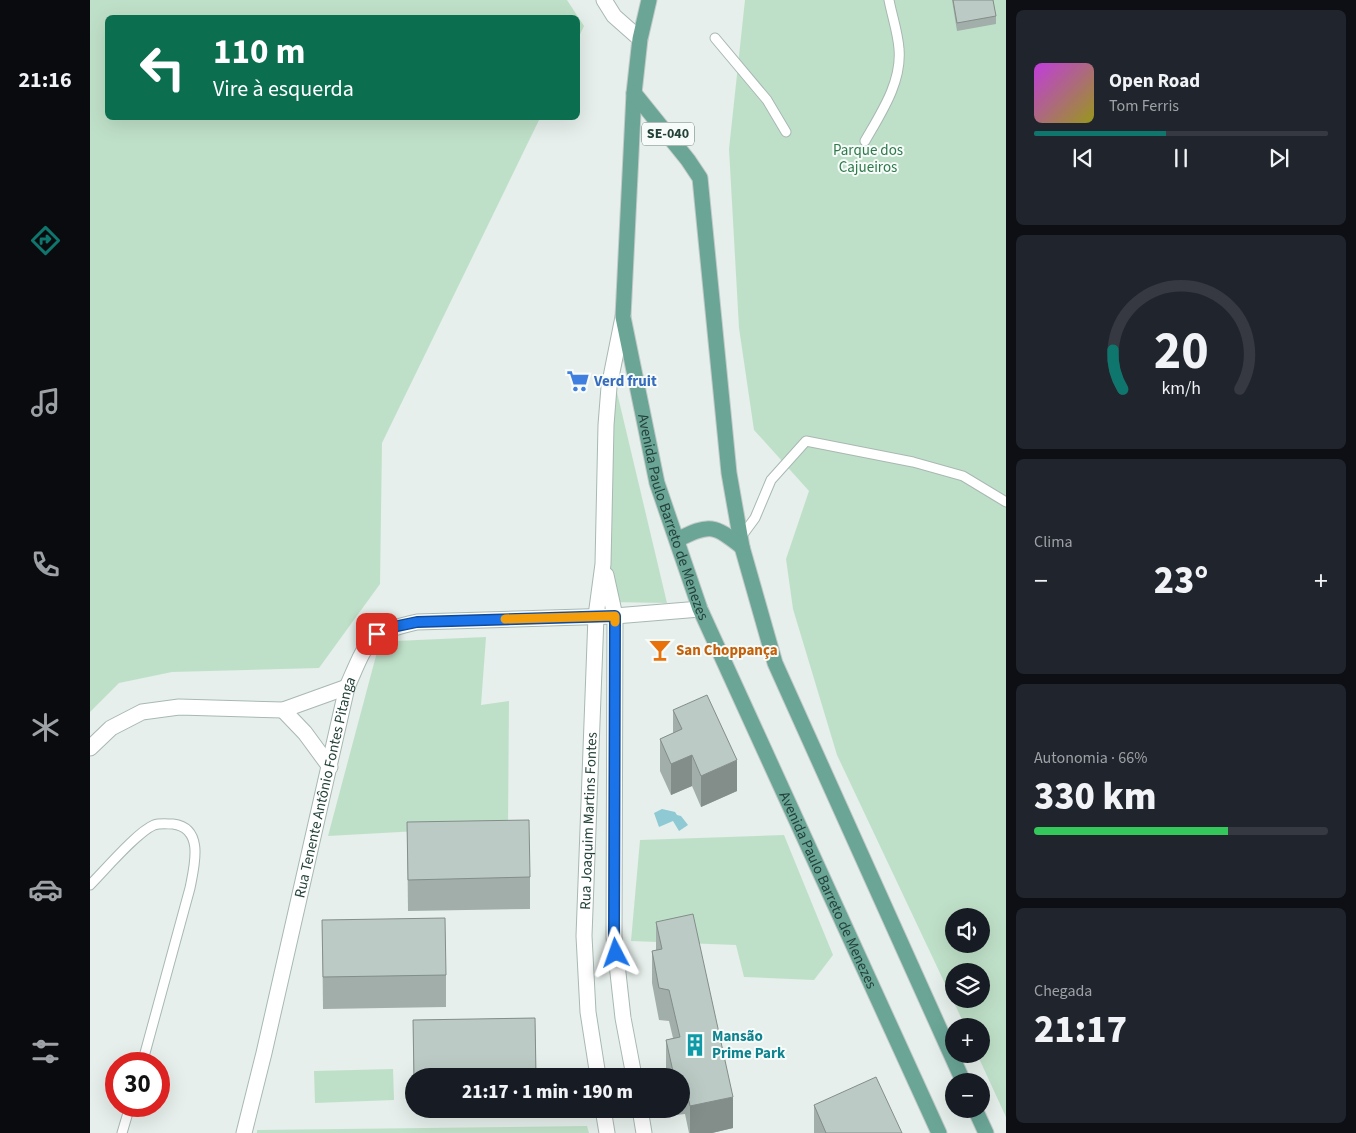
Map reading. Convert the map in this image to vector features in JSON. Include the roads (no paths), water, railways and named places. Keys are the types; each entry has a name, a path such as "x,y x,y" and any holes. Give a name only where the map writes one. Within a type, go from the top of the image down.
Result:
{"main road":[{"name":"Avenida Paulo Barreto de Menezes","path":"649,0 640,39 634,92 623,318 657,483 700,609 939,1133"},
{"name":"SE-040","path":"634,92 700,178 729,472 742,542 775,663 959,1073"},
{"path":"677,540 693,532 709,528 742,542"},
{"path":"979,1118 986,1133"}],"street":[{"path":"604,0 614,16 640,39"},
{"path":"614,16 617,0"},
{"name":"Rua Joaquim Martins Fontes","path":"597,1068 588,1012 584,936 596,616 603,564 606,416 609,387 623,318"},
{"name":"Rua Joaquim Martins Fontes","path":"603,564 615,616 614,937 623,1018 632,1068"},
{"name":"Rua Tenente Antônio Fontes Pitanga","path":"244,1133 348,687 365,647 377,634 393,627 417,622 615,616 700,609"},
{"path":"90,748 111,728 142,712 179,707 283,710 348,687"},
{"path":"283,710 305,733 330,767"},
{"path":"604,1118 607,1133"},
{"path":"642,1118 644,1133"}],"lane":[{"path":"865,141 884,108 897,79 900,49 889,0"},
{"path":"715,38 767,100 786,132"},
{"path":"742,542 755,518 771,480 806,440 913,462 963,476 1006,502"},
{"path":"90,886 137,838 154,826 164,823 180,825 191,833 196,847 190,888 145,1052"},
{"path":"122,1133 127,1117"}],"water":[{"path":"662,809 675,812 688,825 679,831 673,821 659,827 654,813"}],"place":[{"name":"Verd fruit","path":"578,381"},
{"name":"San Choppança","path":"660,650"},
{"name":"Mansão Prime Park","path":"695,1045"}],"park label":[{"name":"Parque dos Cajueiros","path":"868,158"}]}
